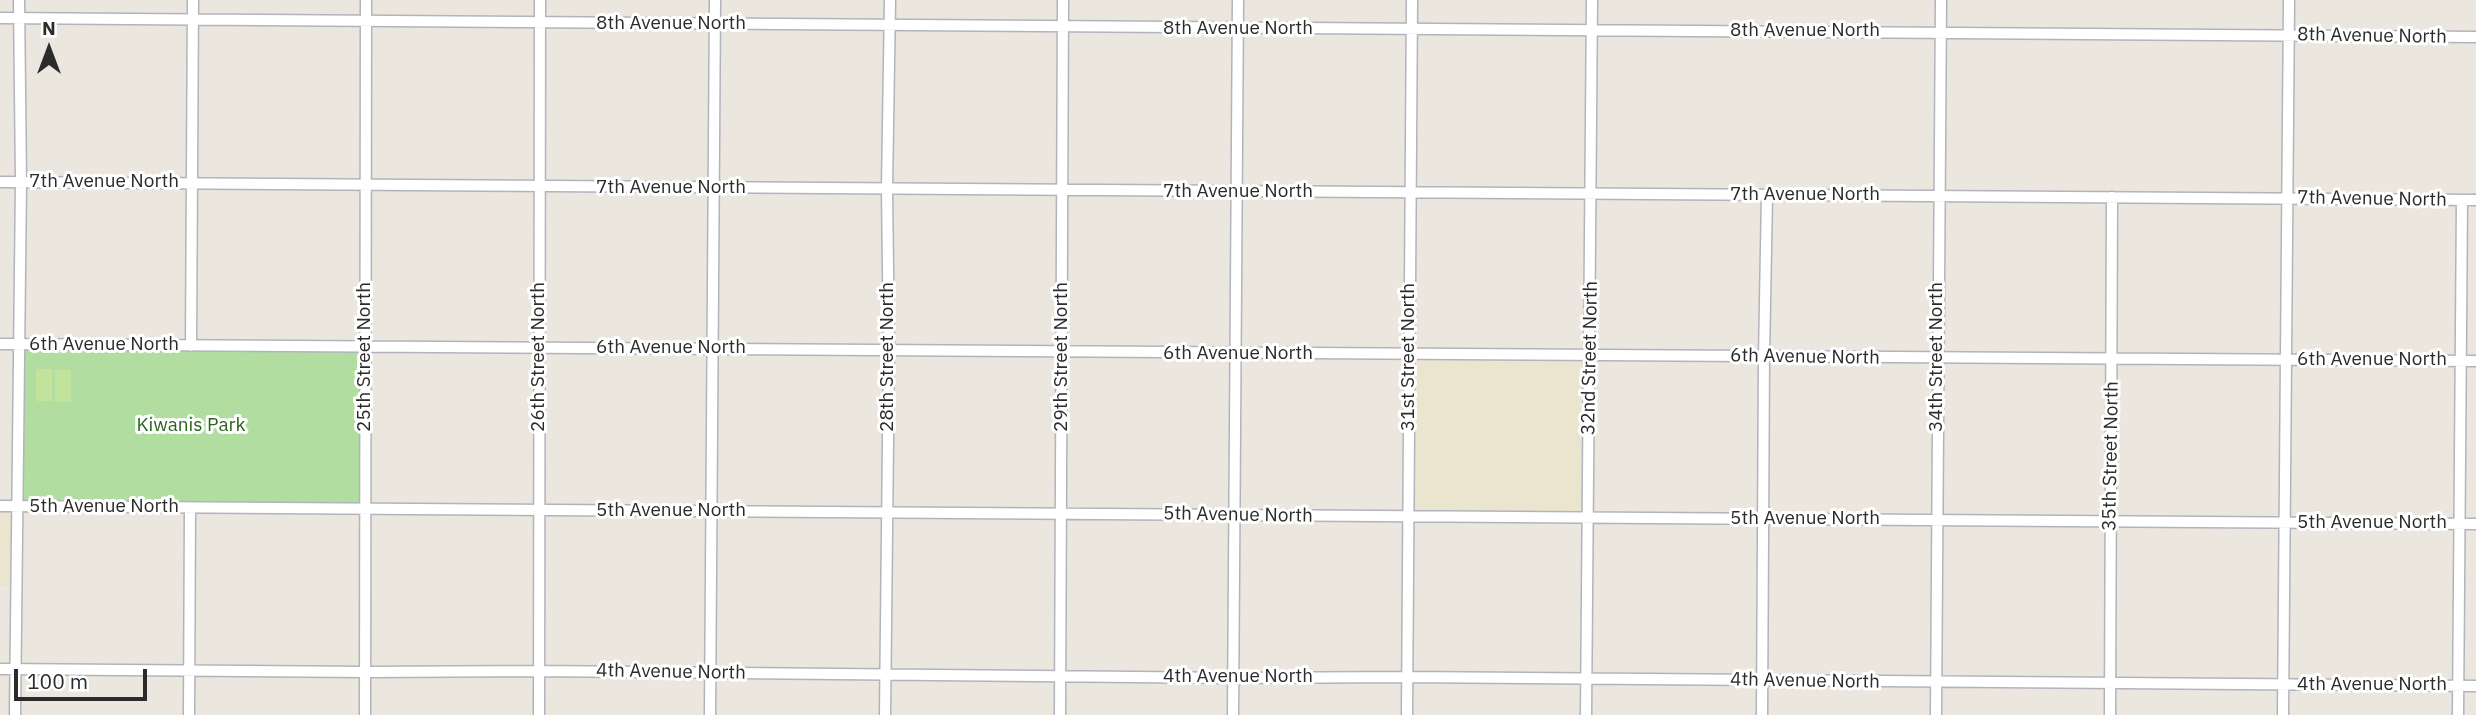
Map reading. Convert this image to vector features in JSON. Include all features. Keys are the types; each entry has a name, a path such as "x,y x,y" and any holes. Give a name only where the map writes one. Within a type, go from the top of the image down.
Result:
{"street":[{"path":"15,715 21,182 19,0"},
{"path":"191,346 193,0"},
{"name":"25th Street North","path":"365,715 366,0"},
{"name":"26th Street North","path":"539,715 540,0"},
{"path":"710,715 715,0"},
{"name":"28th Street North","path":"886,715 890,0"},
{"name":"29th Street North","path":"1060,715 1063,0"},
{"path":"1233,715 1238,0"},
{"name":"31st Street North","path":"1408,715 1412,0"},
{"name":"32nd Street North","path":"1586,715 1592,0"},
{"name":"34th Street North","path":"1936,715 1941,0"},
{"path":"2283,715 2289,0"},
{"name":"8th Avenue North","path":"0,18 2476,37"},
{"name":"7th Avenue North","path":"0,181 2476,200"},
{"path":"1762,715 1763,356 1767,195"},
{"name":"35th Street North","path":"2110,715 2112,197"},
{"path":"2458,715 2462,200"},
{"name":"6th Avenue North","path":"0,344 2476,361"},
{"name":"5th Avenue North","path":"0,506 2476,524"},
{"path":"189,715 190,508"},
{"name":"4th Avenue North","path":"0,669 2476,686"}],"shaded area":[{"path":"1590,354 1588,518 1408,517 1409,355"},
{"path":"0,506 17,507 16,586 0,586"}],"green space":[{"name":"Kiwanis Park","path":"19,344 365,346 365,509 17,507"},
{"path":"36,369 52,369 52,401 36,401"},
{"path":"55,370 71,370 71,402 55,402"}]}
